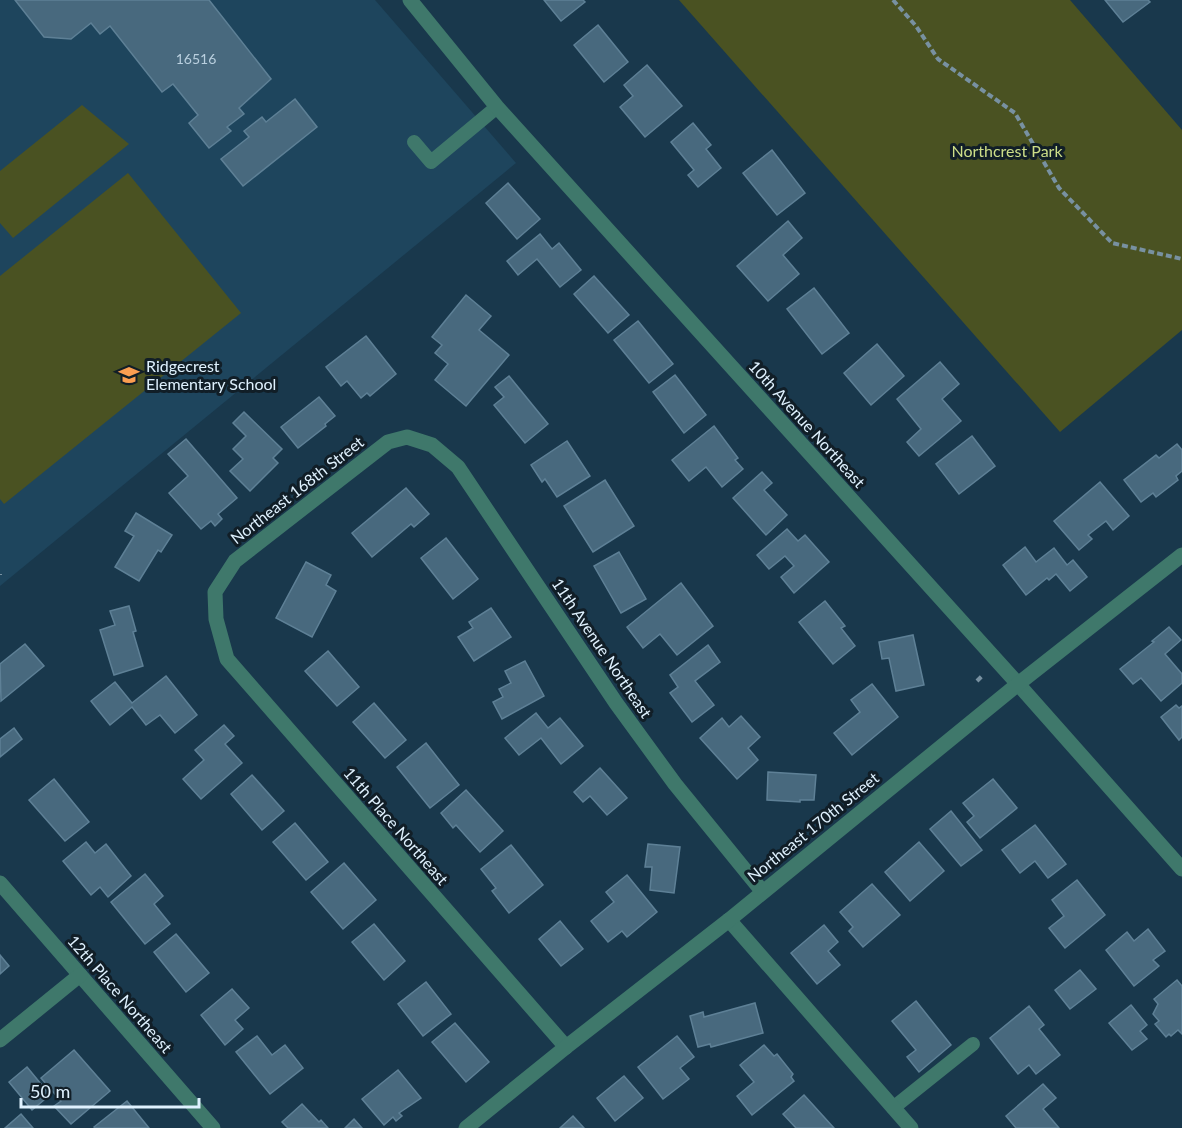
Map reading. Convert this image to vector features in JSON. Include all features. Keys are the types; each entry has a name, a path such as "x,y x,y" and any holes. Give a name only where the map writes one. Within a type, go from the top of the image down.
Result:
{"street":[{"name":"10th Avenue Northeast","path":"410,0 497,107 1182,869"},
{"name":"Northeast 168th Street","path":"216,620 215,592 235,561 388,442 407,436"},
{"name":"11th Avenue Northeast","path":"407,436 432,445 458,467 623,712 675,784 762,891"},
{"name":"Northeast 170th Street","path":"466,1128 729,920 1018,684 1182,555"},
{"name":"11th Place Northeast","path":"216,620 227,659 566,1047"},
{"name":"12th Place Northeast","path":"0,883 213,1128"},
{"path":"729,920 911,1128"},
{"path":"0,1040 80,975"}],"lane":[{"path":"414,142 431,162 497,107"},
{"path":"892,1108 973,1044"}],"path":[{"path":"893,0 916,26 938,59 1015,113 1059,188 1112,243 1182,259"},
{"path":"976,681 982,676"}],"shaded area":[{"name":"Ridgecrest Elementary School","path":"0,0 375,0 516,163 0,586"}],"green space":[{"name":"Northcrest Park","path":"679,0 1070,0 1182,130 1182,330 1060,432"},
{"path":"82,105 129,144 13,238 0,223 0,171"},
{"path":"128,173 241,313 4,504 0,499 0,276"}],"building":[{"path":"15,0 209,0 271,79 239,108 244,114 227,127 231,131 209,148 189,123 198,115 173,84 162,92 110,26 100,34 91,23 71,39 44,37"},
{"path":"544,0 583,0 585,2 561,21"},
{"path":"1105,0 1148,0 1150,2 1123,22"},
{"path":"598,25 628,62 604,82 574,45"},
{"path":"647,65 682,106 645,137 620,107 633,96 624,85"},
{"path":"295,99 317,127 243,186 221,159 249,137 244,131 262,117 266,122"},
{"path":"693,123 711,145 706,149 721,168 698,187 688,175 694,170 671,142"},
{"path":"772,150 805,193 777,215 743,173"},
{"path":"508,183 540,219 517,239 486,203"},
{"path":"788,221 802,238 783,255 799,274 768,301 737,266"},
{"path":"540,234 552,249 559,243 581,270 560,287 537,259 518,275 507,261"},
{"path":"594,276 629,315 608,333 574,294"},
{"path":"814,288 849,333 822,354 787,309"},
{"path":"466,295 491,316 479,330 509,355 466,406 435,380 448,364 435,353 442,345 432,337"},
{"path":"638,321 673,364 649,383 614,340"},
{"path":"366,336 396,374 370,396 367,393 361,398 347,381 341,386 326,367"},
{"path":"877,344 904,376 871,405 844,373"},
{"path":"940,362 959,384 942,399 961,421 919,456 907,442 921,429 897,399"},
{"path":"675,375 706,415 684,433 653,392"},
{"path":"509,376 548,424 525,443 494,405 504,397 495,387"},
{"path":"319,397 335,416 298,448 281,427"},
{"path":"244,412 282,449 273,458 278,463 250,491 230,471 243,459 233,449 246,436 233,423"},
{"path":"714,426 738,458 735,460 743,469 722,487 706,467 689,481 672,460"},
{"path":"972,436 995,466 959,494 936,464"},
{"path":"186,439 237,498 218,514 222,519 215,526 211,521 201,529 169,493 188,476 168,454"},
{"path":"567,441 590,476 557,497 545,479 542,482 531,465"},
{"path":"1177,444 1182,450 1182,471 1176,476 1178,480 1156,497 1153,493 1141,502 1124,480 1156,455 1159,458"},
{"path":"762,472 772,483 764,490 787,515 766,535 733,498"},
{"path":"605,480 634,526 593,552 564,506"},
{"path":"1100,482 1129,516 1113,530 1106,521 1088,535 1092,539 1079,550 1054,521"},
{"path":"406,488 429,514 414,527 411,524 372,557 352,533"},
{"path":"136,513 172,535 161,552 158,550 139,581 115,567 134,536 125,531"},
{"path":"787,529 798,541 805,535 829,562 794,593 781,577 794,566 785,556 769,569 757,555"},
{"path":"446,538 478,579 453,599 421,558"},
{"path":"1025,547 1036,562 1054,548 1067,565 1073,560 1087,577 1070,591 1056,574 1049,580 1047,578 1026,595 1003,565"},
{"path":"619,552 646,599 621,613 594,566"},
{"path":"306,562 331,575 326,585 336,591 312,637 276,618"},
{"path":"681,583 713,626 677,655 660,634 643,648 627,627"},
{"path":"825,601 845,626 841,628 855,646 833,664 799,622"},
{"path":"129,606 136,631 133,632 143,666 114,675 100,630 115,625 110,611"},
{"path":"491,608 511,637 474,661 458,637 473,628 469,622"},
{"path":"1169,627 1181,640 1165,654 1182,674 1182,683 1161,701 1141,678 1133,684 1120,669"},
{"path":"913,635 924,685 896,691 889,658 882,659 879,642"},
{"path":"25,644 44,666 1,701 0,664"},
{"path":"708,645 720,662 695,681 714,705 692,722 670,693 678,687 670,675"},
{"path":"328,651 359,687 337,706 305,671"},
{"path":"525,661 544,696 502,719 493,702 503,697 499,689 511,683 505,671"},
{"path":"166,676 197,715 175,733 160,715 146,725 132,707 110,725 91,701 115,682 132,703"},
{"path":"872,684 898,717 852,755 834,733 860,712 851,700"},
{"path":"374,703 406,740 385,758 353,722"},
{"path":"1176,705 1179,708 1182,706 1182,737 1179,740 1161,717"},
{"path":"536,713 548,728 560,718 583,746 561,764 541,738 519,755 505,738"},
{"path":"741,716 760,737 748,748 758,760 737,779 700,738 722,718 729,727"},
{"path":"224,725 234,736 225,744 242,763 201,799 183,779 204,760 195,750"},
{"path":"14,728 22,739 0,757 0,739"},
{"path":"426,743 459,785 430,808 397,767"},
{"path":"600,768 627,798 607,815 590,796 583,802 574,792"},
{"path":"768,772 816,775 814,800 800,800 800,802 767,800"},
{"path":"252,775 284,811 262,830 231,794"},
{"path":"54,779 89,822 65,841 29,800"},
{"path":"993,779 1017,808 980,838 967,822 974,816 963,803"},
{"path":"466,790 503,831 480,852 456,825 453,828 441,813"},
{"path":"951,811 982,850 961,866 930,829"},
{"path":"295,823 328,862 306,880 273,842"},
{"path":"1035,825 1066,864 1048,878 1035,861 1020,873 1002,850"},
{"path":"86,842 95,853 106,844 131,876 108,897 100,887 91,895 63,861"},
{"path":"919,842 944,871 910,901 885,872"},
{"path":"648,844 680,847 674,893 650,890 652,867 645,867"},
{"path":"511,845 543,885 509,913 492,891 496,888 481,869"},
{"path":"344,863 376,900 343,929 311,892"},
{"path":"145,874 163,896 154,904 170,924 145,944 111,902"},
{"path":"627,875 657,912 627,937 622,931 608,942 591,921 614,902 606,892"},
{"path":"1077,880 1105,915 1065,948 1049,928 1064,916 1052,900"},
{"path":"872,884 900,915 863,947 849,931 853,927 840,912"},
{"path":"560,921 583,949 561,966 539,939"},
{"path":"374,924 405,961 384,980 352,942"},
{"path":"824,925 838,942 828,951 840,965 817,984 791,953"},
{"path":"1148,929 1165,951 1153,960 1159,966 1134,986 1106,950 1127,932 1134,941"},
{"path":"176,934 209,973 186,992 154,952"},
{"path":"0,955 9,966 0,974"},
{"path":"1080,970 1096,989 1070,1009 1055,990"},
{"path":"1177,980 1182,986 1182,1034 1178,1030 1166,1037 1155,1024 1159,1021 1153,1014 1158,1004 1154,999"},
{"path":"426,982 451,1014 423,1036 398,1004"},
{"path":"232,989 249,1008 235,1020 243,1029 225,1045 201,1015"},
{"path":"916,1001 951,1045 919,1072 907,1057 916,1050 892,1021"},
{"path":"755,1003 763,1033 711,1047 710,1044 698,1047 690,1016 703,1012 704,1017"},
{"path":"1131,1005 1147,1025 1140,1031 1147,1039 1132,1050 1109,1023"},
{"path":"1029,1006 1044,1025 1039,1029 1060,1055 1036,1074 1029,1065 1018,1074 990,1038"},
{"path":"455,1023 489,1062 466,1082 432,1042"},
{"path":"257,1036 272,1055 285,1045 303,1068 270,1094 236,1052"},
{"path":"677,1036 694,1057 680,1068 689,1079 663,1099 638,1067"},
{"path":"764,1045 774,1056 777,1054 793,1074 791,1077 794,1081 752,1115 737,1096 754,1082 740,1065"},
{"path":"74,1050 110,1091 71,1124 54,1106 61,1101 41,1078"},
{"path":"27,1067 50,1095 32,1110 9,1082"},
{"path":"398,1070 421,1098 399,1113 402,1116 396,1121 393,1117 384,1125 362,1099"},
{"path":"624,1076 643,1098 615,1121 597,1098"},
{"path":"1043,1084 1056,1098 1043,1109 1059,1128 1016,1128 1006,1116"},
{"path":"804,1095 834,1128 796,1128 783,1114"},
{"path":"127,1101 149,1128 94,1127"},
{"path":"302,1104 328,1128 288,1128 282,1122"},
{"path":"21,1114 33,1128 5,1128"},
{"path":"573,1116 584,1128 560,1128"},
{"path":"354,1119 362,1128 345,1128"}],"place":[{"name":"Ridgecrest Elementary School","path":"129,375"}]}
